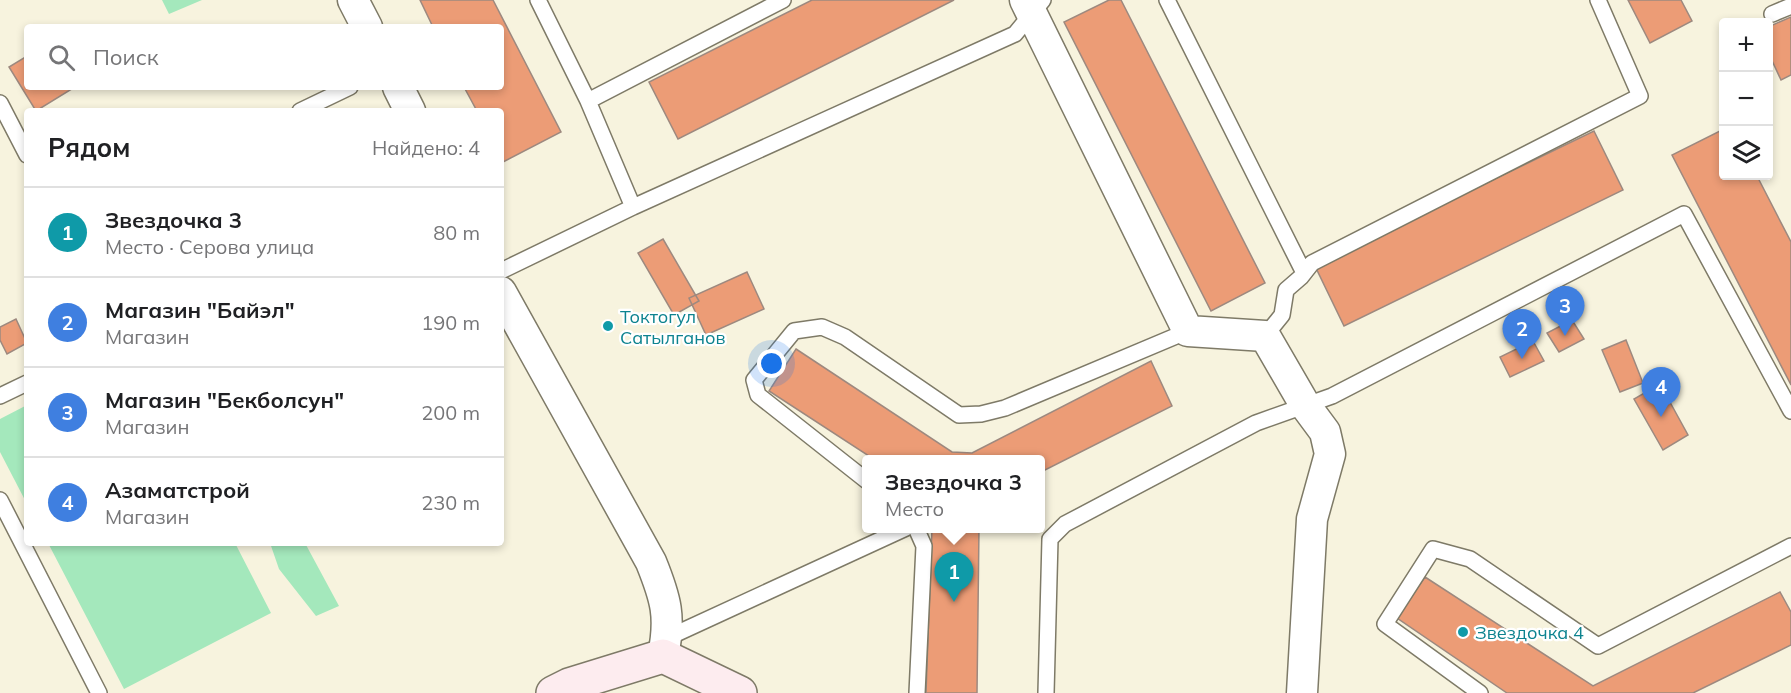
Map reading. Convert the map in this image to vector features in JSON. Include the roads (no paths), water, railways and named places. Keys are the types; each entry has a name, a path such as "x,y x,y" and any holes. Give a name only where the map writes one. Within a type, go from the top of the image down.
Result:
{"main road":[{"path":"553,693 665,647 740,693"}],"street":[{"path":"353,0 365,24"},
{"path":"1034,5 1188,331 1265,336 1305,405 1325,432 1330,454 1312,519 1302,693"},
{"path":"400,90 408,108"},
{"path":"504,297 651,562 666,600 665,647"}],"lane":[{"path":"538,0 588,101 633,207"},
{"path":"588,101 783,0"},
{"path":"1167,0 1304,273"},
{"path":"1265,336 1282,315 1286,290 1312,262 1640,96 1598,0"},
{"path":"504,270 633,207 1015,34 1034,5"},
{"path":"1772,14 1791,6"},
{"path":"306,108 344,90"},
{"path":"0,103 24,148"},
{"path":"1046,693 1050,538 1065,524 1256,423 1332,396 1684,214 1791,411"},
{"path":"862,477 758,395 754,380 794,331 822,327 844,338 959,415 981,414 1005,408 1188,331"},
{"path":"2,391 24,384"},
{"path":"0,500 99,693"},
{"path":"665,647 896,533"},
{"path":"918,533 924,546 918,693"},
{"path":"1480,693 1385,624 1433,549 1470,560 1598,646 1791,546"}],"place":[{"name":"Токтогул Сатылганов","path":"608,326"},
{"name":"Магазин \"Бекболсун\"","path":"1565,336"},
{"name":"Магазин \"Байэл\"","path":"1522,359"},
{"name":"Азаматстрой","path":"1661,417"},
{"name":"Звездочка 3","path":"954,602"},
{"name":"Звездочка 4","path":"1463,632"}]}
